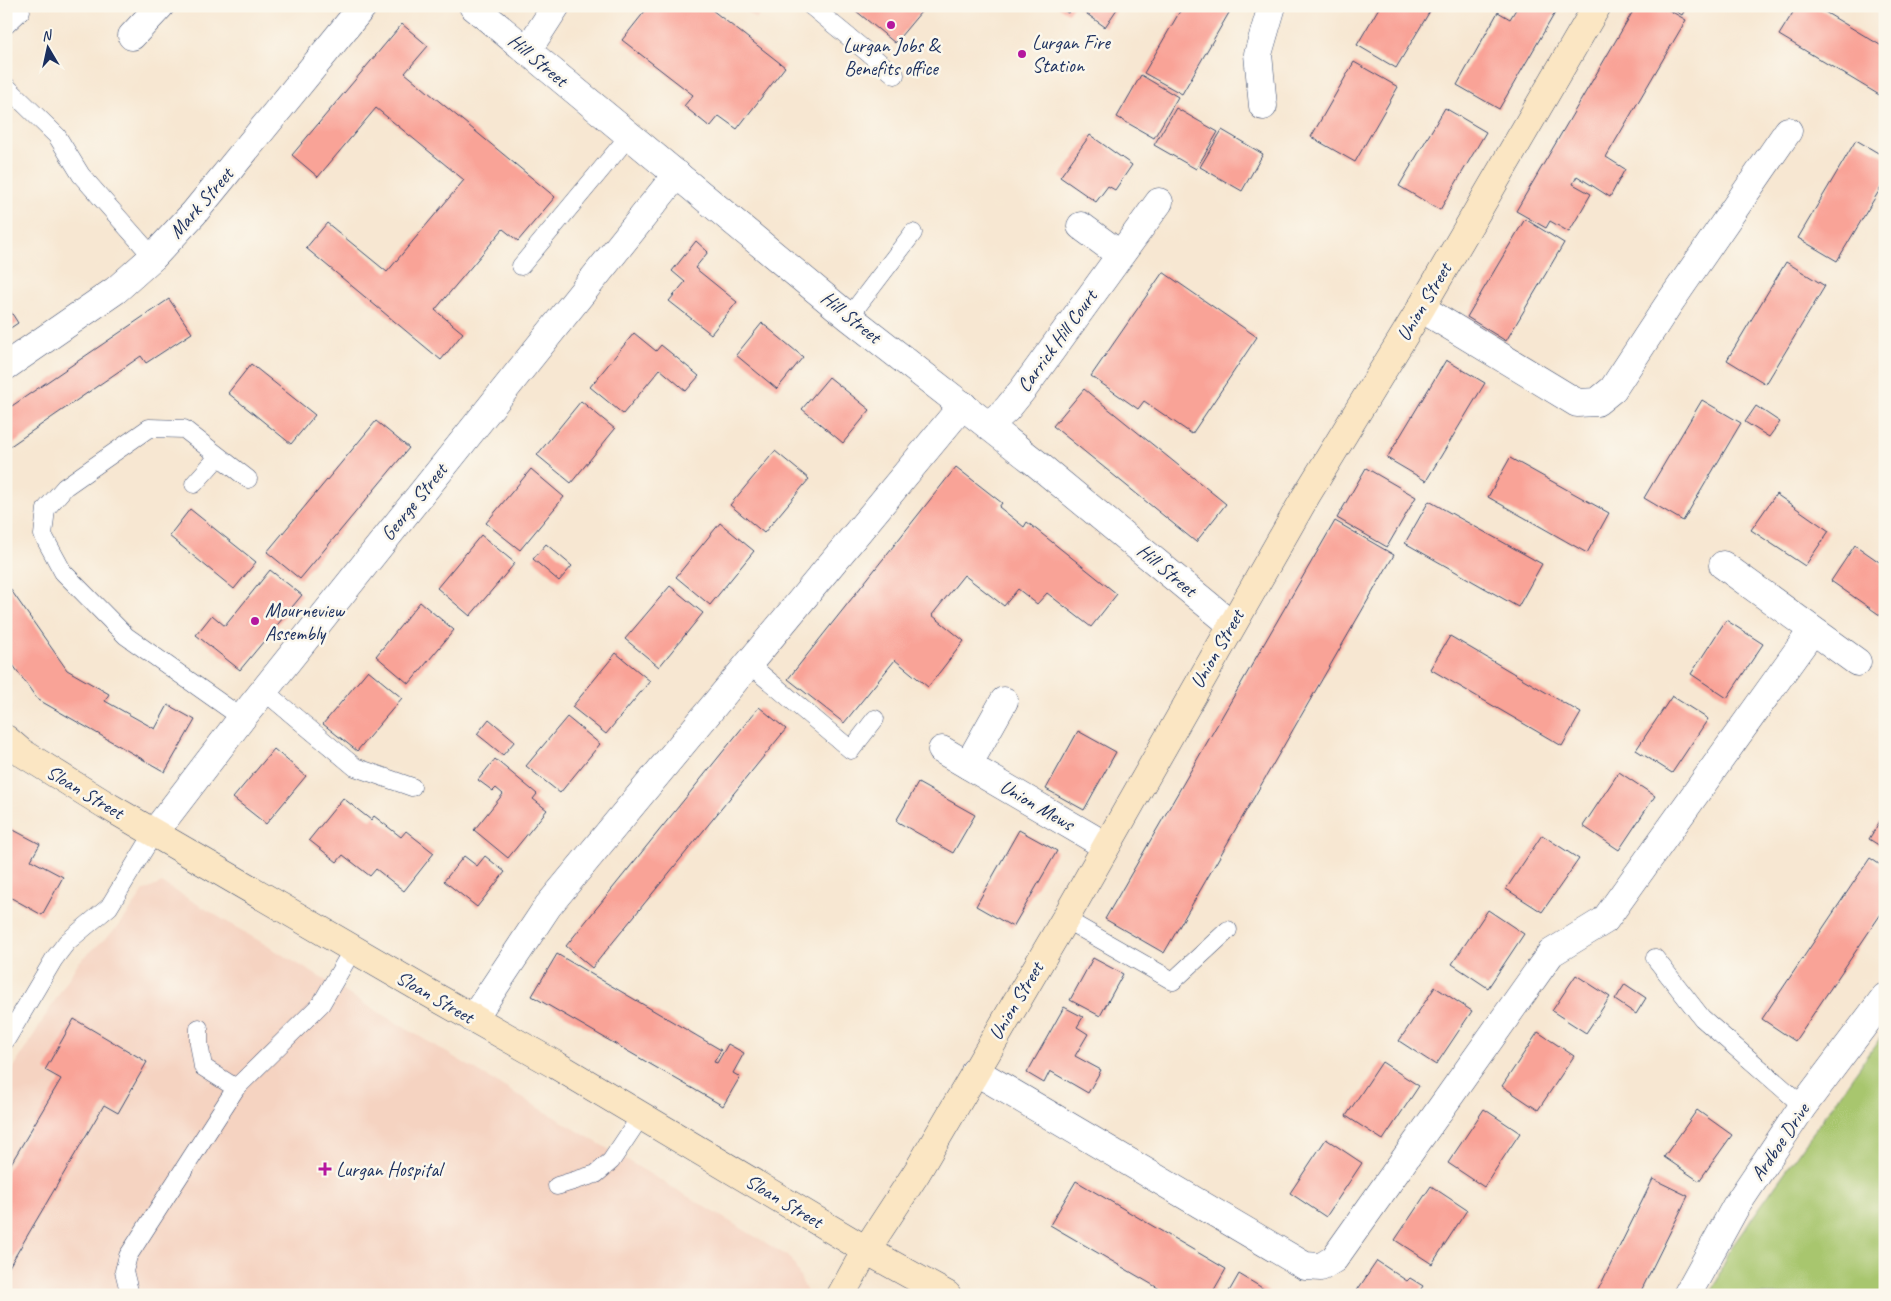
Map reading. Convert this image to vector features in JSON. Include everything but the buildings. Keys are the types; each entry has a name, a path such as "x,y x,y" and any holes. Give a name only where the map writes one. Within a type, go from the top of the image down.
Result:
{"street":[{"path":"132,36 160,6"},
{"name":"Mark Street","path":"6,366 116,290 154,257 194,213 363,6"},
{"name":"Hill Street","path":"473,6 849,317 989,425 1231,624"},
{"path":"527,51 556,6"},
{"path":"1263,106 1258,54 1272,6"},
{"name":"Union Street","path":"841,1295 866,1250 917,1172 1065,920 1231,624 1306,496 1421,308 1597,6"},
{"path":"1421,308 1577,403 1598,402 1613,389 1668,304 1788,131"},
{"name":"George Street","path":"154,833 242,718 677,174"},
{"name":"Carrick Hill Court","path":"989,425 1024,388 1158,202"},
{"path":"1081,226 1119,254"},
{"path":"473,1019 548,906 964,405"},
{"path":"1723,565 1857,662"},
{"path":"975,1071 1305,1266 1321,1267 1334,1259 1551,953 1605,920 1812,631"},
{"path":"968,765 1004,701"},
{"name":"Sloan Street","path":"6,739 21,752 154,833 641,1116 866,1250 947,1295"},
{"name":"Union Mews","path":"942,750 1106,846"},
{"name":"Ardboe Drive","path":"1687,1295 1736,1206 1803,1106 1885,997"}],"lane":[{"path":"811,6 895,74"},
{"path":"6,25 21,11"},
{"path":"6,86 58,136 81,175 154,257"},
{"path":"521,266 629,136"},
{"path":"849,317 914,233"},
{"path":"242,718 126,636 63,572 43,535 46,509 64,487 149,428 184,429 218,458 248,479"},
{"path":"194,484 218,458"},
{"path":"748,664 851,750 875,719"},
{"path":"264,691 355,766 412,787"},
{"path":"6,1040 54,959 67,942 109,907 154,833"},
{"path":"1065,920 1173,981 1228,930"},
{"path":"130,1295 124,1271 128,1256 236,1088 321,1004 353,949"},
{"path":"1655,958 1702,1018 1803,1106"},
{"path":"199,1028 199,1043 203,1067 236,1088"},
{"path":"557,1186 596,1174 611,1161 641,1116"}],"shaded area":[{"path":"740,6 765,6 756,19"},
{"name":"Lurgan Hospital","path":"162,883 791,1258 807,1292 806,1295 6,1295 6,1080 78,963 119,926 144,891"}],"green space":[{"path":"1881,1037 1885,1037 1885,1295 1711,1295 1728,1252"}],"place":[{"name":"Lurgan Jobs & Benefits office","path":"891,25"},
{"name":"Lurgan Fire Station","path":"1022,54"},
{"name":"Mourneview Assembly","path":"255,621"},
{"name":"Lurgan Hospital","path":"325,1169"}]}
